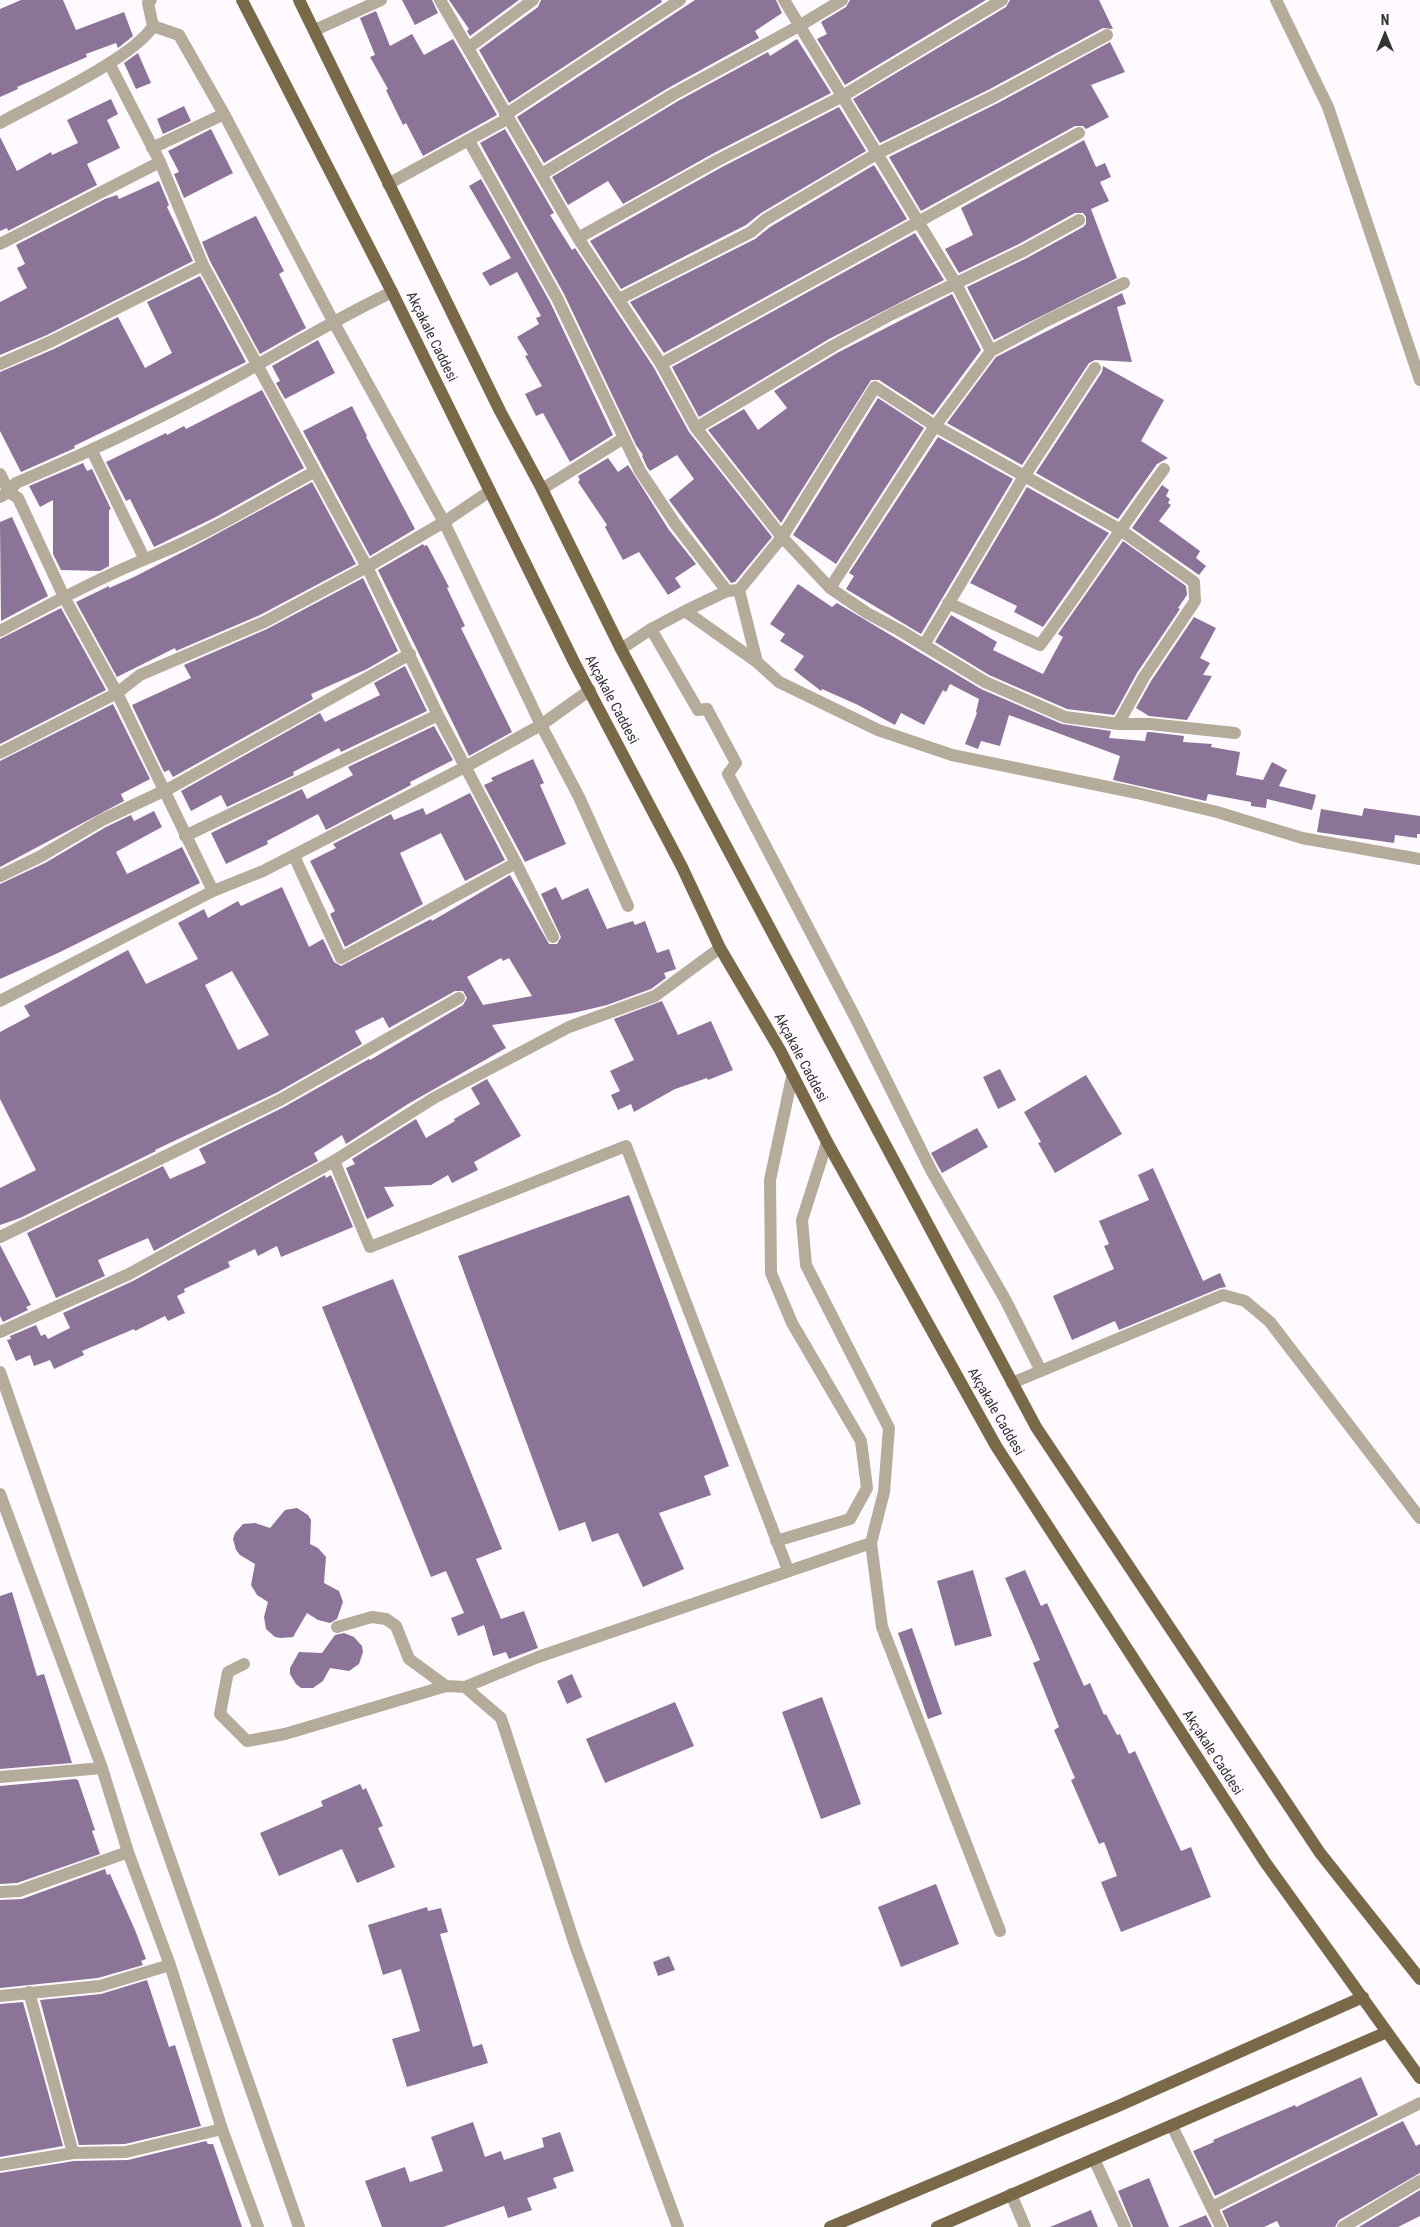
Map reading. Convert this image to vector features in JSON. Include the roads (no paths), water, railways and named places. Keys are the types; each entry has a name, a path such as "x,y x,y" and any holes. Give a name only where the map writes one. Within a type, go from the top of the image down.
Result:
{"main road":[{"name":"Akçakale Caddesi","path":"242,0 392,292 590,690 682,867 720,948 780,1050 792,1077 827,1142 996,1446 1265,1862 1420,2078"},
{"name":"Akçakale Caddesi","path":"299,0 500,411 542,488 620,650 1036,1427 1320,1853 1420,1979"},
{"path":"830,2227 1116,2107 1362,1997"},
{"path":"937,2227 1387,2032"}],"street":[{"path":"0,122 109,63 146,36 153,26 148,4 151,0"},
{"path":"314,30 382,0"},
{"path":"440,0 506,117 542,174 578,238 661,364 696,428 782,537 830,588 866,613 985,682 1065,717 1118,724 1150,724 1235,734"},
{"path":"468,48 533,0"},
{"path":"388,184 469,141 680,0"},
{"path":"784,0 956,284 990,351"},
{"path":"542,174 674,94 842,0"},
{"path":"578,238 718,160 842,97 1002,0"},
{"path":"1276,0 1328,107 1420,380"},
{"path":"153,26 179,35 224,114 333,321 444,522 541,725 579,797 628,906"},
{"path":"619,299 751,232 765,220 878,153 994,96 1107,35"},
{"path":"109,63 160,162 203,265 367,567 438,715 516,863 552,937"},
{"path":"152,148 224,114"},
{"path":"661,364 919,221 1012,172 1079,133"},
{"path":"469,141 557,298 640,471 676,525 733,591 757,662"},
{"path":"0,244 160,162"},
{"path":"696,428 832,346 1079,220"},
{"path":"0,364 50,342 203,265"},
{"path":"830,588 935,426 990,351 1124,283"},
{"path":"4,494 16,483 92,451 258,365 333,321 392,292"},
{"path":"924,645 948,602 1024,478 1095,368"},
{"path":"620,650 651,629 685,611 733,591 782,537 875,387 935,426 1024,478 1119,529 1194,582 1195,601 1144,677 1118,724"},
{"path":"542,488 624,438"},
{"path":"92,451 144,558"},
{"path":"948,602 1040,645 1079,592 1119,529 1164,469"},
{"path":"0,631 144,558 160,553 314,472"},
{"path":"0,474 4,494"},
{"path":"0,753 117,693 140,675 264,622 367,567 444,522 490,491"},
{"path":"4,494 18,498 64,597 117,693 212,891"},
{"path":"685,611 757,662 779,682 878,730 952,755 1137,792 1217,812 1302,838 1420,859"},
{"path":"651,629 698,710 708,709 736,763 728,774 857,1021 931,1170 1006,1301 1041,1371"},
{"path":"0,876 42,856 102,820 162,790 172,787 410,654"},
{"path":"0,1001 212,891 263,871 294,856 465,767 541,725 590,690"},
{"path":"185,836 438,715"},
{"path":"294,856 341,958 516,863"},
{"path":"0,1332 129,1274 334,1161 434,1098 569,1027 655,996 720,948"},
{"path":"0,1237 280,1100 459,998"},
{"path":"776,1541 850,1519 867,1488 861,1441 792,1323 771,1273 770,1180 792,1077"},
{"path":"827,1142 802,1220 806,1266 889,1428 884,1492 871,1543 882,1627 1000,1931"},
{"path":"334,1161 370,1247 626,1146 788,1570"},
{"path":"1012,1383 1223,1296 1245,1301 1270,1322 1420,1518"},
{"path":"0,1372 300,2227"},
{"path":"0,1494 102,1768 128,1852 170,1965 222,2129 258,2227"},
{"path":"244,1664 228,1672 220,1714 247,1741 285,1734 446,1686 465,1687 538,1657 871,1543"},
{"path":"337,1627 372,1617 386,1619 396,1626 409,1658 446,1686"},
{"path":"465,1687 501,1718 576,1948 678,2227"},
{"path":"0,1778 102,1768"},
{"path":"0,1892 19,1891 128,1852"},
{"path":"0,1996 100,1986 170,1965"},
{"path":"29,1992 73,2154"},
{"path":"1212,2208 1420,2103"},
{"path":"1172,2126 1221,2227"},
{"path":"0,2165 73,2154 126,2152 222,2129"},
{"path":"1094,2159 1125,2227"},
{"path":"1343,2227 1420,2181"},
{"path":"1011,2194 1025,2227"}]}
